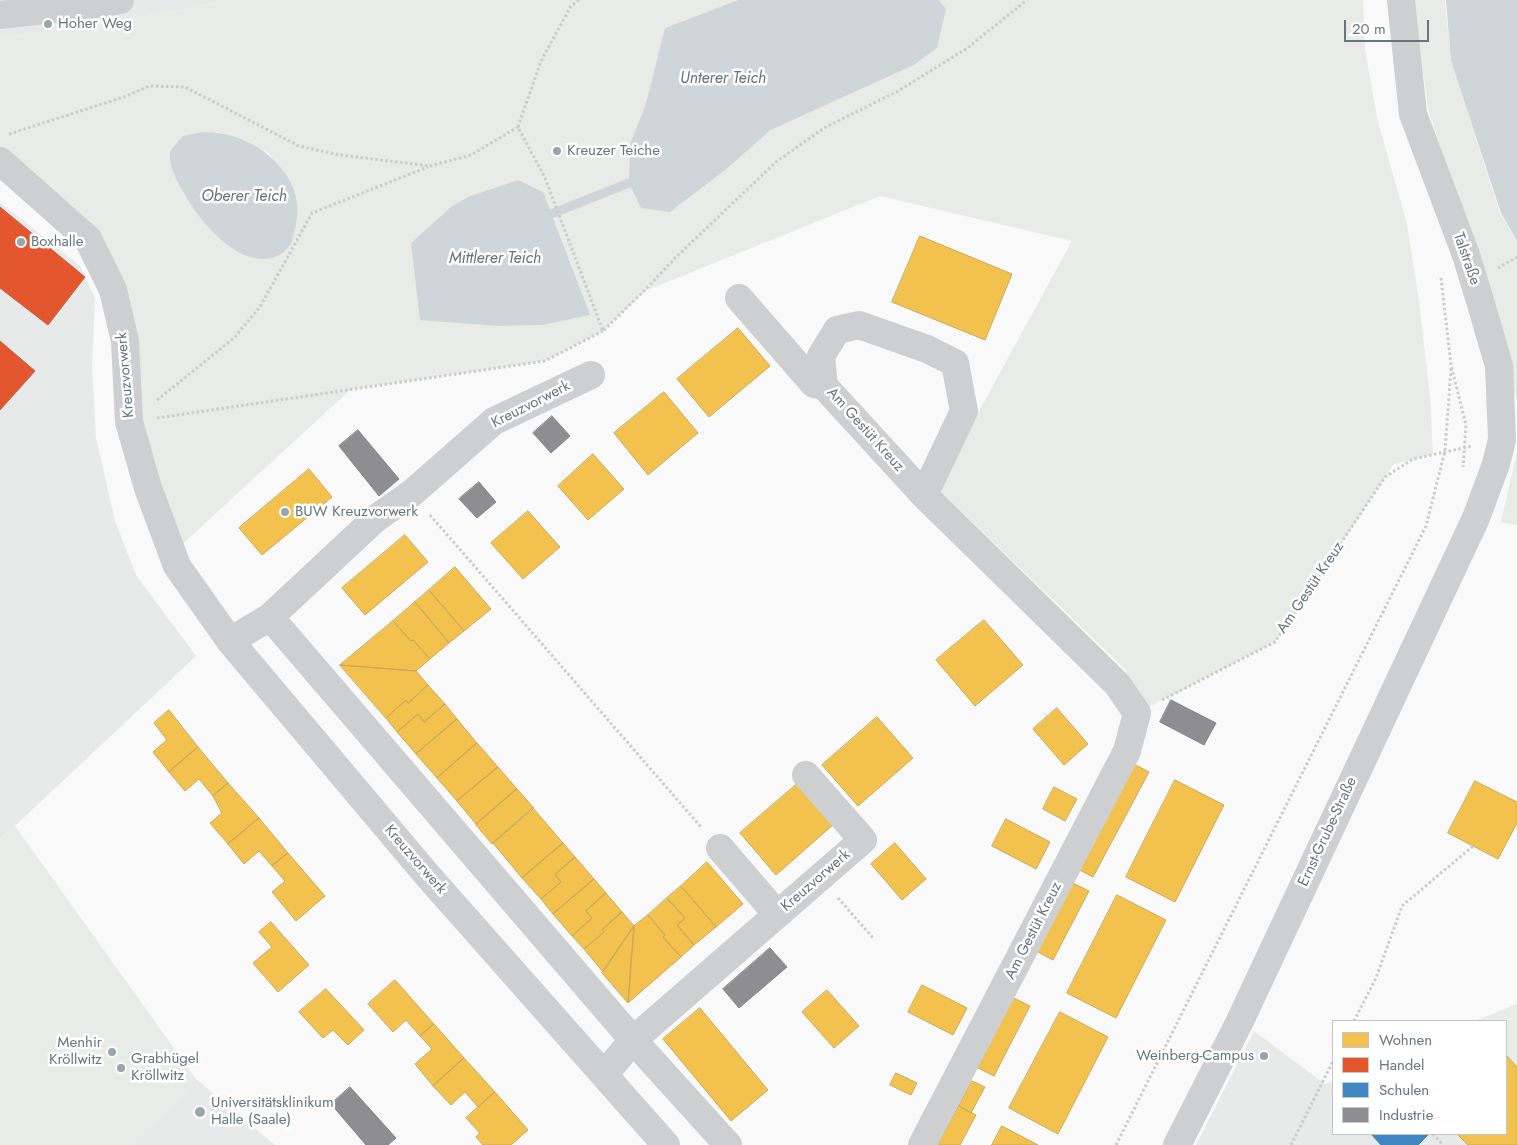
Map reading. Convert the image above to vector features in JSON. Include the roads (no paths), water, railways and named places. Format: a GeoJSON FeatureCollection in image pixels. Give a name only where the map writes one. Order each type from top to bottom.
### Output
{"type":"FeatureCollection","features":[{"type":"Feature","properties":{"kind":"street"},"geometry":{"type":"LineString","coordinates":[[0,14],[106,4],[120,0]]}},
{"type":"Feature","properties":{"kind":"street","name":"Talstraße"},"geometry":{"type":"LineString","coordinates":[[1401,0],[1413,114],[1466,255],[1498,366],[1502,440],[1496,464],[1476,518]]}},
{"type":"Feature","properties":{"kind":"street","name":"Kreuzvorwerk"},"geometry":{"type":"LineString","coordinates":[[0,161],[88,239],[113,290],[125,341],[128,410],[148,488],[177,566],[230,641],[422,868],[666,1145]]}},
{"type":"Feature","properties":{"kind":"street"},"geometry":{"type":"LineString","coordinates":[[739,298],[814,384],[824,386]]}},
{"type":"Feature","properties":{"kind":"street","name":"Am Gestüt Kreuz"},"geometry":{"type":"LineString","coordinates":[[922,1145],[1127,750],[1138,713],[1117,684],[924,495],[824,386],[821,356],[837,330],[859,325],[927,349],[955,363],[964,411],[924,495]]}},
{"type":"Feature","properties":{"kind":"street","name":"Kreuzvorwerk"},"geometry":{"type":"LineString","coordinates":[[230,641],[270,617],[375,519],[412,494],[494,421],[591,375]]}},
{"type":"Feature","properties":{"kind":"street","name":"Ernst-Grube-Straße"},"geometry":{"type":"LineString","coordinates":[[1177,1145],[1239,1022],[1476,518]]}},
{"type":"Feature","properties":{"kind":"street"},"geometry":{"type":"LineString","coordinates":[[270,617],[633,1040],[728,1145]]}},
{"type":"Feature","properties":{"kind":"street","name":"Kreuzvorwerk"},"geometry":{"type":"LineString","coordinates":[[604,1075],[633,1040],[863,840],[806,775]]}},
{"type":"Feature","properties":{"kind":"street"},"geometry":{"type":"LineString","coordinates":[[720,848],[777,914]]}},
{"type":"Feature","properties":{"kind":"water","name":"Unterer Teich"},"geometry":{"type":"Polygon","coordinates":[[[738,0],[939,0],[946,9],[937,48],[914,65],[771,130],[724,171],[670,212],[641,208],[629,183],[630,144],[646,103],[665,28],[738,0]]]}},
{"type":"Feature","properties":{"kind":"water"},"geometry":{"type":"Polygon","coordinates":[[[1446,0],[1517,0],[1517,241],[1501,213],[1451,61],[1446,0]]]}},
{"type":"Feature","properties":{"kind":"water","name":"Oberer Teich"},"geometry":{"type":"Polygon","coordinates":[[[202,132],[225,134],[256,146],[274,160],[287,176],[296,198],[297,221],[292,242],[281,254],[263,259],[248,256],[234,250],[221,240],[189,202],[173,172],[170,154],[173,147],[183,136],[202,132]]]}},
{"type":"Feature","properties":{"kind":"water","name":"Mittlerer Teich"},"geometry":{"type":"Polygon","coordinates":[[[518,180],[543,192],[590,315],[543,325],[498,326],[420,320],[411,243],[452,206],[468,197],[518,180]]]}},
{"type":"Feature","properties":{"kind":"waterway"},"geometry":{"type":"LineString","coordinates":[[551,214],[629,183]]}},
{"type":"Feature","properties":{"kind":"place","name":"Hoher Weg"},"geometry":{"type":"Point","coordinates":[48,24]}},
{"type":"Feature","properties":{"kind":"place","name":"Kreuzer Teiche"},"geometry":{"type":"Point","coordinates":[557,151]}},
{"type":"Feature","properties":{"kind":"place","name":"Boxhalle"},"geometry":{"type":"Point","coordinates":[21,242]}},
{"type":"Feature","properties":{"kind":"place","name":"BUW Kreuzvorwerk"},"geometry":{"type":"Point","coordinates":[285,512]}},
{"type":"Feature","properties":{"kind":"place","name":"Menhir Kröllwitz"},"geometry":{"type":"Point","coordinates":[112,1052]}},
{"type":"Feature","properties":{"kind":"place","name":"Weinberg-Campus"},"geometry":{"type":"Point","coordinates":[1264,1056]}},
{"type":"Feature","properties":{"kind":"place","name":"Grabhügel Kröllwitz"},"geometry":{"type":"Point","coordinates":[121,1068]}},
{"type":"Feature","properties":{"kind":"place","name":"Universitätsklinikum Halle (Saale)"},"geometry":{"type":"Point","coordinates":[200,1112]}}]}
